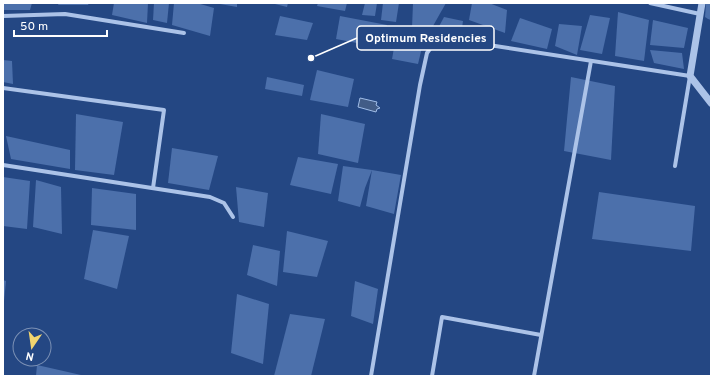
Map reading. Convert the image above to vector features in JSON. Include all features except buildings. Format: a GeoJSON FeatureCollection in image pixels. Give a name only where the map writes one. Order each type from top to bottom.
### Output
{"type":"FeatureCollection","features":[{"type":"Feature","properties":{"kind":"street"},"geometry":{"type":"LineString","coordinates":[[650,3],[700,14]]}},
{"type":"Feature","properties":{"kind":"street"},"geometry":{"type":"LineString","coordinates":[[675,166],[702,3]]}},
{"type":"Feature","properties":{"kind":"street"},"geometry":{"type":"LineString","coordinates":[[3,16],[65,14],[184,34]]}},
{"type":"Feature","properties":{"kind":"street"},"geometry":{"type":"LineString","coordinates":[[372,376],[420,85],[427,53],[435,42],[450,39],[690,76],[711,103]]}},
{"type":"Feature","properties":{"kind":"street"},"geometry":{"type":"LineString","coordinates":[[534,376],[591,61]]}},
{"type":"Feature","properties":{"kind":"street"},"geometry":{"type":"LineString","coordinates":[[3,88],[164,110],[153,188]]}},
{"type":"Feature","properties":{"kind":"street"},"geometry":{"type":"LineString","coordinates":[[3,165],[210,197],[224,202],[233,217]]}},
{"type":"Feature","properties":{"kind":"street"},"geometry":{"type":"LineString","coordinates":[[432,376],[442,317],[541,335]]}},
{"type":"Feature","properties":{"kind":"water"},"geometry":{"type":"Polygon","coordinates":[[[360,98],[377,102],[376,105],[380,108],[377,109],[376,112],[358,107],[360,98]]]}},
{"type":"Feature","properties":{"kind":"place","name":"Optimum Residencies"},"geometry":{"type":"Point","coordinates":[311,58]}}]}
